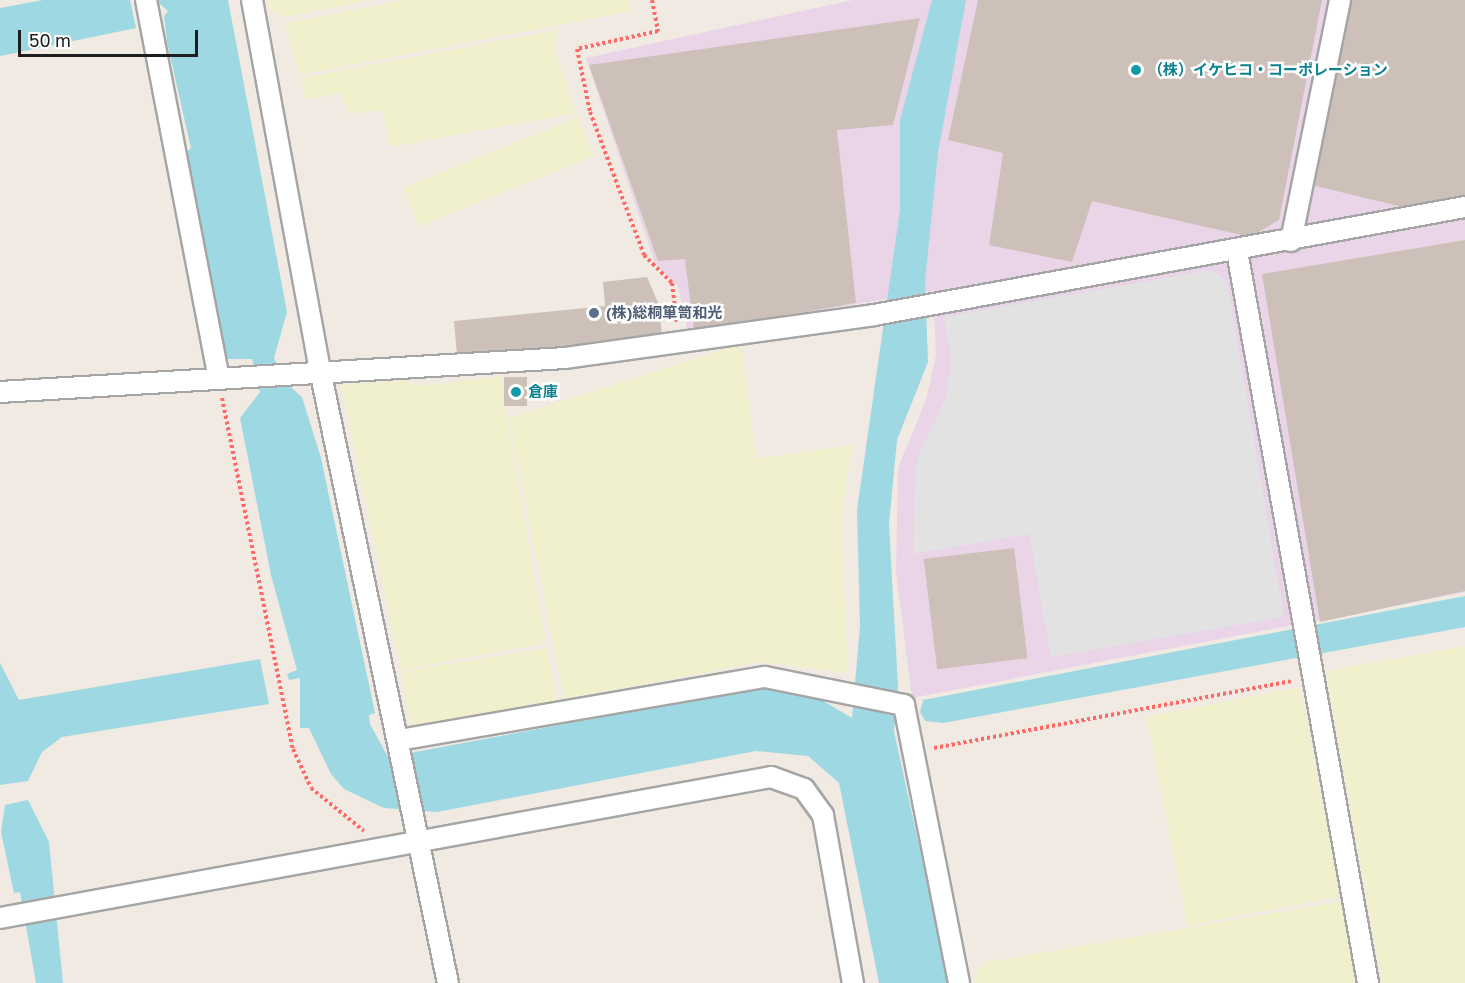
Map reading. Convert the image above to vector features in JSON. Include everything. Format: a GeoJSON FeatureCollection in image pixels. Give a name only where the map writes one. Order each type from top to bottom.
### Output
{"type":"FeatureCollection","features":[{"type":"Feature","properties":{"kind":"street"},"geometry":{"type":"LineString","coordinates":[[146,0],[219,380]]}},
{"type":"Feature","properties":{"kind":"street"},"geometry":{"type":"LineString","coordinates":[[252,0],[310,371],[399,741],[448,983]]}},
{"type":"Feature","properties":{"kind":"street"},"geometry":{"type":"LineString","coordinates":[[1291,241],[1340,0]]}},
{"type":"Feature","properties":{"kind":"street"},"geometry":{"type":"LineString","coordinates":[[0,392],[219,380],[310,371],[565,358],[680,340],[874,315],[1237,251],[1465,207]]}},
{"type":"Feature","properties":{"kind":"street"},"geometry":{"type":"LineString","coordinates":[[1237,251],[1310,674],[1368,983]]}},
{"type":"Feature","properties":{"kind":"street"},"geometry":{"type":"LineString","coordinates":[[399,741],[765,677],[903,705],[959,983]]}},
{"type":"Feature","properties":{"kind":"street"},"geometry":{"type":"LineString","coordinates":[[0,918],[419,836],[771,777],[804,789],[824,814],[854,983]]}},
{"type":"Feature","properties":{"kind":"path"},"geometry":{"type":"LineString","coordinates":[[652,0],[658,31],[577,49],[590,112],[644,255],[672,283],[680,340]]}},
{"type":"Feature","properties":{"kind":"path"},"geometry":{"type":"LineString","coordinates":[[219,380],[292,749],[311,788],[383,844]]}},
{"type":"Feature","properties":{"kind":"path"},"geometry":{"type":"LineString","coordinates":[[913,752],[1310,674]]}},
{"type":"Feature","properties":{"kind":"shaded area"},"geometry":{"type":"Polygon","coordinates":[[[853,0],[1465,0],[1465,592],[912,698],[896,571],[898,468],[926,400],[936,355],[933,291],[688,333],[678,286],[655,263],[586,58],[853,0]]]}},
{"type":"Feature","properties":{"kind":"shaded area"},"geometry":{"type":"Polygon","coordinates":[[[1211,270],[1227,281],[1284,617],[1051,657],[1029,534],[913,554],[916,462],[946,397],[951,359],[944,317],[1211,270]]]}},
{"type":"Feature","properties":{"kind":"green space"},"geometry":{"type":"Polygon","coordinates":[[[267,0],[373,0],[286,17],[269,10],[267,0]]]}},
{"type":"Feature","properties":{"kind":"green space"},"geometry":{"type":"Polygon","coordinates":[[[404,0],[629,0],[631,11],[299,75],[285,23],[404,0]]]}},
{"type":"Feature","properties":{"kind":"green space"},"geometry":{"type":"Polygon","coordinates":[[[557,30],[555,50],[576,113],[390,147],[382,110],[349,114],[340,93],[306,100],[301,78],[557,30]]]}},
{"type":"Feature","properties":{"kind":"green space"},"geometry":{"type":"Polygon","coordinates":[[[578,117],[594,156],[418,227],[403,188],[578,117]]]}},
{"type":"Feature","properties":{"kind":"green space"},"geometry":{"type":"Polygon","coordinates":[[[741,344],[756,459],[852,445],[841,520],[848,673],[761,662],[564,699],[509,418],[741,344]]]}},
{"type":"Feature","properties":{"kind":"green space"},"geometry":{"type":"Polygon","coordinates":[[[500,376],[546,643],[401,670],[341,385],[403,380],[425,386],[500,376]]]}},
{"type":"Feature","properties":{"kind":"green space"},"geometry":{"type":"Polygon","coordinates":[[[1465,646],[1465,983],[1382,983],[1326,671],[1465,646]]]}},
{"type":"Feature","properties":{"kind":"green space"},"geometry":{"type":"Polygon","coordinates":[[[548,648],[557,702],[410,725],[402,671],[548,648]]]}},
{"type":"Feature","properties":{"kind":"green space"},"geometry":{"type":"Polygon","coordinates":[[[1300,687],[1341,896],[1188,926],[1147,717],[1300,687]]]}},
{"type":"Feature","properties":{"kind":"green space"},"geometry":{"type":"Polygon","coordinates":[[[1342,901],[1357,983],[973,983],[982,963],[1342,901]]]}},
{"type":"Feature","properties":{"kind":"water"},"geometry":{"type":"Polygon","coordinates":[[[43,0],[130,0],[136,28],[0,56],[0,8],[43,0]]]}},
{"type":"Feature","properties":{"kind":"water"},"geometry":{"type":"Polygon","coordinates":[[[155,0],[228,0],[287,312],[274,358],[285,382],[302,397],[321,458],[375,713],[369,715],[370,724],[388,757],[767,686],[813,695],[852,718],[860,626],[857,510],[900,210],[900,120],[932,0],[966,0],[938,153],[925,281],[928,362],[897,440],[889,524],[898,686],[894,731],[949,983],[879,983],[839,783],[808,756],[756,751],[437,812],[384,808],[344,789],[331,774],[309,728],[300,728],[300,678],[289,680],[287,674],[297,670],[271,575],[240,418],[260,392],[252,359],[225,359],[186,152],[191,148],[167,42],[164,16],[168,11],[155,0]]]}},
{"type":"Feature","properties":{"kind":"water"},"geometry":{"type":"Polygon","coordinates":[[[1465,596],[1465,627],[943,723],[925,721],[920,712],[923,700],[1465,596]]]}},
{"type":"Feature","properties":{"kind":"water"},"geometry":{"type":"Polygon","coordinates":[[[260,659],[269,704],[62,737],[42,752],[28,781],[0,785],[0,663],[19,700],[260,659]]]}},
{"type":"Feature","properties":{"kind":"water"},"geometry":{"type":"Polygon","coordinates":[[[28,800],[49,842],[63,983],[36,983],[20,892],[14,893],[1,832],[5,805],[28,800]]]}},
{"type":"Feature","properties":{"kind":"building","name":"（株）イケヒコ・コーポレーション"},"geometry":{"type":"Polygon","coordinates":[[[978,0],[1322,0],[1279,220],[1250,237],[1092,201],[1072,262],[989,245],[1003,153],[948,140],[978,0]]]}},
{"type":"Feature","properties":{"kind":"building","name":"（株）イケヒコ・コーポレーション"},"geometry":{"type":"Polygon","coordinates":[[[1347,0],[1465,0],[1465,199],[1411,209],[1312,185],[1347,0]]]}},
{"type":"Feature","properties":{"kind":"building"},"geometry":{"type":"Polygon","coordinates":[[[920,18],[893,125],[837,130],[856,303],[694,331],[685,259],[658,261],[589,65],[920,18]]]}},
{"type":"Feature","properties":{"kind":"building"},"geometry":{"type":"Polygon","coordinates":[[[1465,240],[1465,591],[1320,622],[1262,274],[1465,240]]]}},
{"type":"Feature","properties":{"kind":"building","name":"(株)総桐箪笥和光"},"geometry":{"type":"Polygon","coordinates":[[[647,277],[659,305],[662,337],[457,356],[454,321],[605,306],[603,282],[647,277]]]}},
{"type":"Feature","properties":{"kind":"building","name":"倉庫"},"geometry":{"type":"Polygon","coordinates":[[[504,377],[527,377],[527,406],[504,406],[504,377]]]}},
{"type":"Feature","properties":{"kind":"building"},"geometry":{"type":"Polygon","coordinates":[[[1014,548],[1028,658],[937,669],[924,559],[1014,548]]]}},
{"type":"Feature","properties":{"kind":"place","name":"（株）イケヒコ・コーポレーション"},"geometry":{"type":"Point","coordinates":[1136,70]}},
{"type":"Feature","properties":{"kind":"place","name":"(株)総桐箪笥和光"},"geometry":{"type":"Point","coordinates":[594,313]}},
{"type":"Feature","properties":{"kind":"place","name":"倉庫"},"geometry":{"type":"Point","coordinates":[516,392]}}]}
